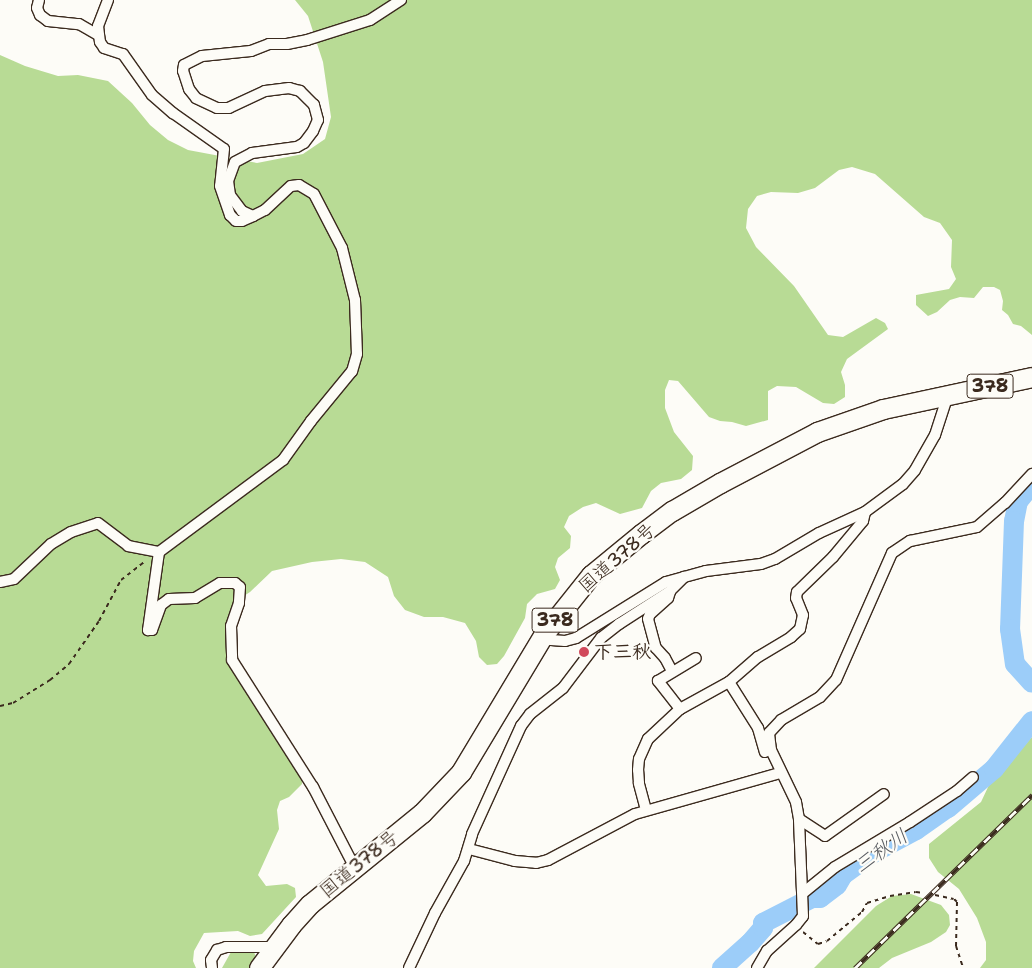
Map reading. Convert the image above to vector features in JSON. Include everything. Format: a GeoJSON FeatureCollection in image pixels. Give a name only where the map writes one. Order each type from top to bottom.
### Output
{"type":"FeatureCollection","features":[{"type":"Feature","properties":{"kind":"highway","name":"国道378号"},"geometry":{"type":"LineString","coordinates":[[259,968],[310,904],[354,866],[422,813],[461,772],[544,634],[591,576],[641,534],[680,507],[816,432],[875,411],[1032,377]]}},
{"type":"Feature","properties":{"kind":"street"},"geometry":{"type":"LineString","coordinates":[[39,0],[37,8],[40,15],[48,21],[80,24],[98,35]]}},
{"type":"Feature","properties":{"kind":"street"},"geometry":{"type":"LineString","coordinates":[[108,0],[98,26],[98,35],[104,48],[123,54],[152,95],[191,127],[224,148],[225,154],[220,175],[220,186],[230,215],[236,221],[242,221],[265,210],[291,186],[300,185],[314,194],[342,248],[355,300],[356,363],[283,460],[159,552],[148,630],[152,630],[161,606],[169,599],[195,598],[220,582],[235,583],[240,587],[239,603],[231,626],[232,660],[313,787],[354,866]]}},
{"type":"Feature","properties":{"kind":"street"},"geometry":{"type":"LineString","coordinates":[[253,216],[242,211],[230,195],[228,181],[235,162],[252,153],[297,146],[313,131],[318,120],[318,112],[308,96],[300,90],[289,88],[265,91],[230,108],[206,104],[189,89],[183,71],[184,65],[202,56],[239,53],[269,44],[287,44],[308,40],[370,20],[401,0]]}},
{"type":"Feature","properties":{"kind":"street"},"geometry":{"type":"LineString","coordinates":[[544,634],[551,640],[565,641],[576,638],[654,588],[685,576],[728,567],[761,564],[775,559],[818,533],[865,512],[903,484],[915,470],[935,435],[948,395]]}},
{"type":"Feature","properties":{"kind":"street"},"geometry":{"type":"LineString","coordinates":[[757,968],[767,951],[799,920],[803,896],[800,819],[796,802],[773,756],[768,741],[769,733],[781,720],[820,696],[836,680],[892,554],[910,541],[977,526],[1005,503],[1032,474]]}},
{"type":"Feature","properties":{"kind":"street"},"geometry":{"type":"LineString","coordinates":[[646,810],[639,783],[639,759],[648,740],[680,709],[729,682],[758,657],[800,629],[803,615],[796,598],[797,592],[833,557],[863,521],[865,512]]}},
{"type":"Feature","properties":{"kind":"street"},"geometry":{"type":"LineString","coordinates":[[0,582],[14,578],[51,544],[71,532],[98,523],[128,546],[159,552]]}},
{"type":"Feature","properties":{"kind":"street"},"geometry":{"type":"LineString","coordinates":[[409,968],[469,849],[472,834],[521,726],[530,714],[564,688],[601,638],[670,591],[685,576]]}},
{"type":"Feature","properties":{"kind":"street"},"geometry":{"type":"LineString","coordinates":[[670,591],[668,598],[650,614],[648,619],[656,648],[666,658],[672,671]]}},
{"type":"Feature","properties":{"kind":"street"},"geometry":{"type":"LineString","coordinates":[[680,709],[658,681],[696,658]]}},
{"type":"Feature","properties":{"kind":"street"},"geometry":{"type":"LineString","coordinates":[[729,682],[758,728],[765,752],[773,756]]}},
{"type":"Feature","properties":{"kind":"street"},"geometry":{"type":"LineString","coordinates":[[469,849],[514,861],[536,863],[548,860],[615,823],[646,810],[780,772]]}},
{"type":"Feature","properties":{"kind":"street"},"geometry":{"type":"LineString","coordinates":[[803,896],[835,867],[910,822],[957,791],[973,777]]}},
{"type":"Feature","properties":{"kind":"street"},"geometry":{"type":"LineString","coordinates":[[800,819],[825,836],[884,794]]}},
{"type":"Feature","properties":{"kind":"street"},"geometry":{"type":"LineString","coordinates":[[212,968],[212,960],[217,950],[226,947],[274,947]]}},
{"type":"Feature","properties":{"kind":"path"},"geometry":{"type":"LineString","coordinates":[[0,706],[13,703],[50,680],[69,664],[99,621],[121,580],[159,552]]}},
{"type":"Feature","properties":{"kind":"path"},"geometry":{"type":"LineString","coordinates":[[799,920],[809,939],[818,944],[827,941],[862,912],[867,903],[890,896],[916,892],[924,893]]}},
{"type":"Feature","properties":{"kind":"path"},"geometry":{"type":"LineString","coordinates":[[935,895],[954,899],[957,902],[956,946],[963,968]]}},
{"type":"Feature","properties":{"kind":"green space"},"geometry":{"type":"Polygon","coordinates":[[[295,0],[1032,0],[1032,335],[1021,326],[1013,324],[1008,315],[1002,310],[1003,301],[1000,290],[994,287],[983,287],[974,298],[960,297],[950,300],[937,312],[928,316],[916,305],[916,295],[949,289],[956,279],[951,267],[952,240],[940,223],[924,217],[875,174],[852,167],[839,170],[815,188],[798,193],[771,192],[757,196],[748,209],[746,228],[756,247],[794,286],[828,335],[843,337],[876,318],[885,323],[888,329],[847,359],[841,372],[845,385],[845,397],[834,404],[823,403],[796,387],[777,386],[768,391],[768,420],[746,426],[709,417],[678,381],[669,380],[665,390],[665,408],[674,432],[693,456],[692,470],[681,479],[661,483],[651,491],[642,508],[620,514],[596,503],[583,507],[569,516],[564,527],[571,536],[570,548],[558,558],[555,567],[560,580],[555,589],[537,594],[527,604],[525,618],[504,656],[497,664],[487,665],[479,657],[476,641],[465,623],[443,617],[424,617],[405,610],[394,596],[388,577],[365,562],[341,559],[312,562],[272,571],[250,592],[233,603],[228,616],[226,642],[230,661],[303,770],[302,784],[289,797],[280,801],[277,810],[279,829],[258,875],[266,886],[287,884],[295,888],[296,897],[262,934],[250,936],[238,931],[204,933],[194,951],[193,961],[196,968],[0,968],[0,55],[25,66],[58,76],[78,75],[108,81],[132,103],[150,125],[168,140],[188,150],[257,163],[303,154],[325,139],[331,117],[323,62],[308,16],[295,0]]]}},
{"type":"Feature","properties":{"kind":"green space"},"geometry":{"type":"Polygon","coordinates":[[[1032,737],[1032,968],[980,968],[986,960],[986,942],[977,918],[959,889],[938,872],[929,858],[929,844],[981,802],[989,785],[1032,737]]]}},
{"type":"Feature","properties":{"kind":"green space"},"geometry":{"type":"Polygon","coordinates":[[[911,894],[941,905],[949,915],[950,925],[946,932],[931,942],[892,958],[879,968],[814,968],[876,906],[892,896],[911,894]]]}},
{"type":"Feature","properties":{"kind":"green space"},"geometry":{"type":"Polygon","coordinates":[[[231,952],[254,952],[256,957],[250,968],[222,968],[231,952]]]}},
{"type":"Feature","properties":{"kind":"waterway","name":"三秋川"},"geometry":{"type":"LineString","coordinates":[[1032,484],[1018,501],[1014,521],[1010,629],[1015,664],[1032,683]]}},
{"type":"Feature","properties":{"kind":"waterway","name":"三秋川"},"geometry":{"type":"LineString","coordinates":[[722,968],[750,943],[763,928],[763,923],[812,898],[820,898],[837,885],[843,875],[873,853],[916,830],[948,808],[994,769],[1032,721]]}},
{"type":"Feature","properties":{"kind":"railway"},"geometry":{"type":"LineString","coordinates":[[855,968],[1032,795]]}},
{"type":"Feature","properties":{"kind":"place","name":"下三秋"},"geometry":{"type":"Point","coordinates":[584,652]}}]}
